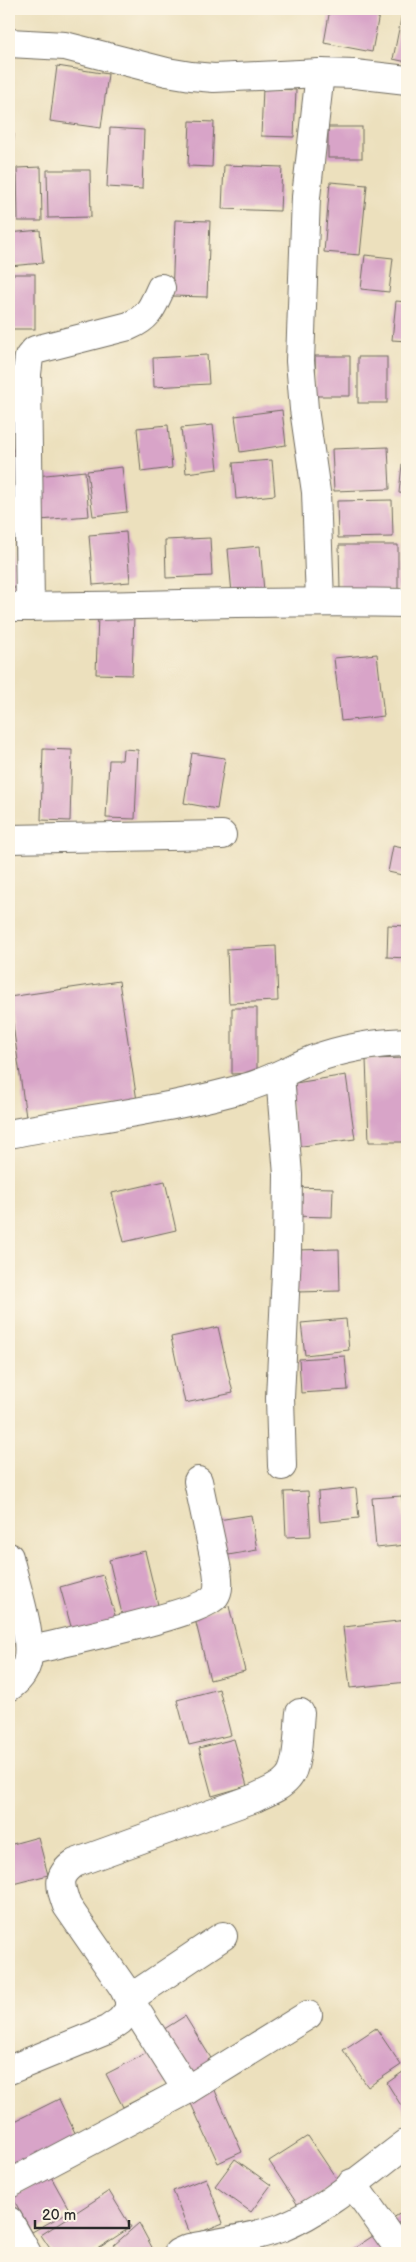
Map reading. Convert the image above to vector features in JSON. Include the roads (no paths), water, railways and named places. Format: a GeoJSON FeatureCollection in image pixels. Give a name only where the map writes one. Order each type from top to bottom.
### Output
{"type":"FeatureCollection","features":[{"type":"Feature","properties":{"kind":"street"},"geometry":{"type":"LineString","coordinates":[[9,43],[65,46],[167,72],[191,76],[214,78],[320,73],[355,74],[407,80]]}},
{"type":"Feature","properties":{"kind":"street"},"geometry":{"type":"LineString","coordinates":[[320,73],[306,197],[300,361],[304,409],[316,492],[320,601]]}},
{"type":"Feature","properties":{"kind":"street"},"geometry":{"type":"LineString","coordinates":[[161,288],[148,315],[142,321],[35,350],[29,357],[19,607],[166,606],[320,601],[407,603]]}},
{"type":"Feature","properties":{"kind":"street"},"geometry":{"type":"LineString","coordinates":[[9,839],[222,835]]}},
{"type":"Feature","properties":{"kind":"street"},"geometry":{"type":"LineString","coordinates":[[9,1134],[154,1110],[248,1087],[344,1050],[384,1043],[407,1042]]}},
{"type":"Feature","properties":{"kind":"street"},"geometry":{"type":"LineString","coordinates":[[280,1075],[288,1175],[280,1398],[282,1466]]}},
{"type":"Feature","properties":{"kind":"street"},"geometry":{"type":"LineString","coordinates":[[29,1651],[176,1614],[208,1603],[216,1595],[218,1583],[217,1570],[198,1481]]}},
{"type":"Feature","properties":{"kind":"street"},"geometry":{"type":"LineString","coordinates":[[9,1557],[28,1635],[29,1651],[27,1664],[19,1680],[9,1686]]}},
{"type":"Feature","properties":{"kind":"street"},"geometry":{"type":"LineString","coordinates":[[187,2090],[123,1987],[68,1906],[62,1891],[61,1880],[64,1870],[75,1863],[255,1798],[276,1788],[289,1777],[294,1767],[300,1713]]}},
{"type":"Feature","properties":{"kind":"street"},"geometry":{"type":"LineString","coordinates":[[129,1999],[223,1936]]}},
{"type":"Feature","properties":{"kind":"street"},"geometry":{"type":"LineString","coordinates":[[9,2070],[107,2030],[126,2016],[129,2010],[129,1999]]}},
{"type":"Feature","properties":{"kind":"street"},"geometry":{"type":"LineString","coordinates":[[9,2184],[187,2090],[308,2015]]}},
{"type":"Feature","properties":{"kind":"street"},"geometry":{"type":"LineString","coordinates":[[178,2253],[189,2248],[258,2235],[284,2226],[316,2210],[407,2143]]}},
{"type":"Feature","properties":{"kind":"street"},"geometry":{"type":"LineString","coordinates":[[352,2183],[402,2253]]}},
{"type":"Feature","properties":{"kind":"street"},"geometry":{"type":"LineString","coordinates":[[9,2221],[27,2253]]}}]}
